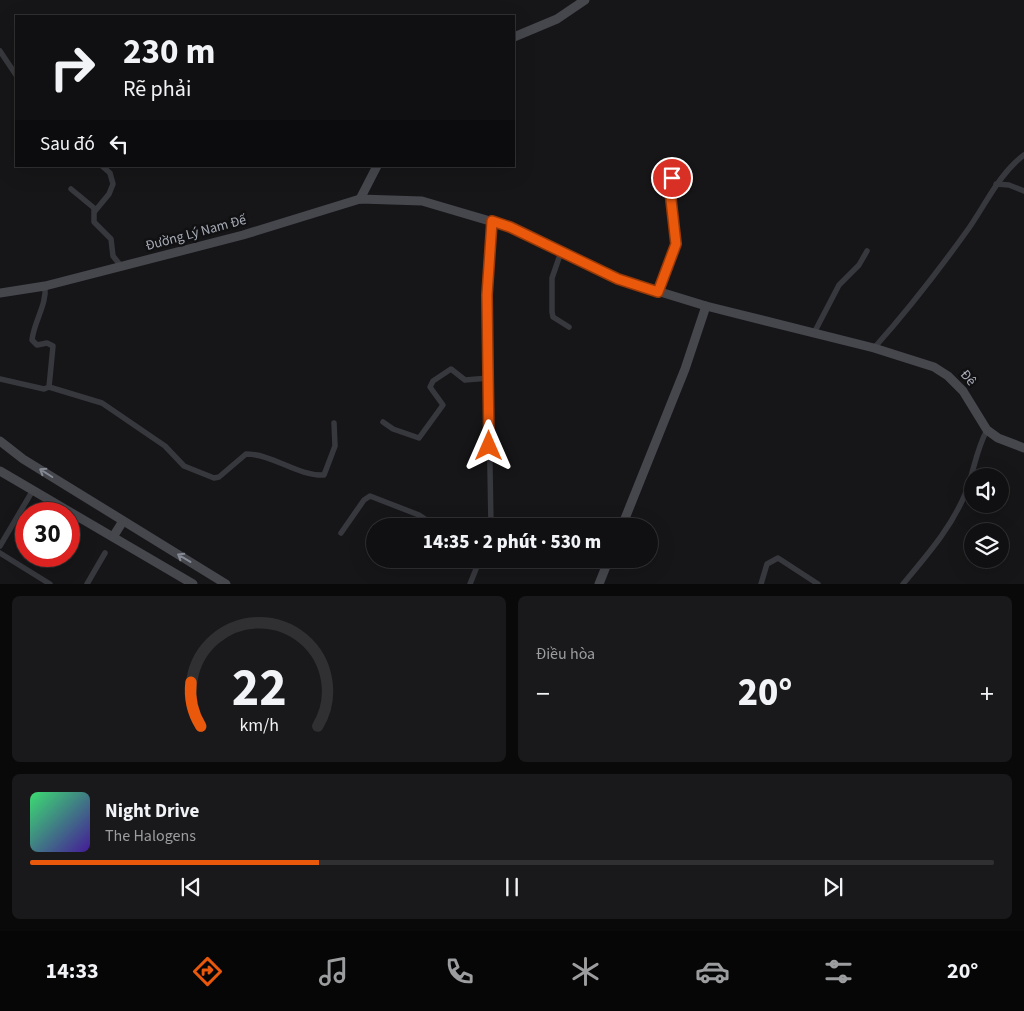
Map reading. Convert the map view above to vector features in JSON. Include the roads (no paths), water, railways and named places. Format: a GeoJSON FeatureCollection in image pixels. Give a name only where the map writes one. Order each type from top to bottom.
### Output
{"type":"FeatureCollection","features":[{"type":"Feature","properties":{"kind":"street"},"geometry":{"type":"LineString","coordinates":[[515,37],[557,19],[585,0]]}},
{"type":"Feature","properties":{"kind":"street"},"geometry":{"type":"LineString","coordinates":[[0,51],[15,74]]}},
{"type":"Feature","properties":{"kind":"street"},"geometry":{"type":"LineString","coordinates":[[874,348],[922,294],[970,226],[1006,170],[1024,155]]}},
{"type":"Feature","properties":{"kind":"street"},"geometry":{"type":"LineString","coordinates":[[95,211],[109,194],[113,184],[110,173],[103,167]]}},
{"type":"Feature","properties":{"kind":"street"},"geometry":{"type":"LineString","coordinates":[[360,199],[376,167]]}},
{"type":"Feature","properties":{"kind":"street"},"geometry":{"type":"LineString","coordinates":[[658,292],[676,244],[670,191],[672,178]]}},
{"type":"Feature","properties":{"kind":"street"},"geometry":{"type":"LineString","coordinates":[[996,184],[1009,185],[1024,191]]}},
{"type":"Feature","properties":{"kind":"street"},"geometry":{"type":"LineString","coordinates":[[71,189],[92,205],[95,211],[94,222],[109,235],[113,242],[113,256],[121,266]]}},
{"type":"Feature","properties":{"kind":"street","name":"Đường Lý Nam Đế"},"geometry":{"type":"LineString","coordinates":[[0,293],[45,286],[289,222],[360,199],[422,201],[492,221],[618,279],[658,292]]}},
{"type":"Feature","properties":{"kind":"street"},"geometry":{"type":"LineString","coordinates":[[491,518],[487,295],[492,221]]}},
{"type":"Feature","properties":{"kind":"street"},"geometry":{"type":"LineString","coordinates":[[814,333],[840,285],[859,264],[867,251]]}},
{"type":"Feature","properties":{"kind":"street"},"geometry":{"type":"LineString","coordinates":[[561,252],[552,278],[552,312],[553,317],[569,327]]}},
{"type":"Feature","properties":{"kind":"street"},"geometry":{"type":"LineString","coordinates":[[45,286],[46,297],[33,331],[32,340],[37,345],[47,343],[53,346],[49,387]]}},
{"type":"Feature","properties":{"kind":"street","name":"Đê"},"geometry":{"type":"LineString","coordinates":[[658,292],[706,306],[874,348],[934,367],[948,376],[963,391],[987,430],[998,438],[1024,448]]}},
{"type":"Feature","properties":{"kind":"street"},"geometry":{"type":"LineString","coordinates":[[625,518],[685,369],[706,306]]}},
{"type":"Feature","properties":{"kind":"street"},"geometry":{"type":"LineString","coordinates":[[383,422],[393,429],[419,438],[443,405],[430,387],[433,381],[450,369],[465,380],[489,378]]}},
{"type":"Feature","properties":{"kind":"street"},"geometry":{"type":"LineString","coordinates":[[0,379],[44,389],[49,387],[102,403],[165,446],[184,466],[214,478],[219,477],[246,454],[275,459],[295,468],[324,475],[335,446],[334,423]]}},
{"type":"Feature","properties":{"kind":"street"},"geometry":{"type":"LineString","coordinates":[[903,584],[930,552],[954,516],[965,493],[979,444],[987,430]]}},
{"type":"Feature","properties":{"kind":"street"},"geometry":{"type":"LineString","coordinates":[[0,441],[23,459],[226,584]]}},
{"type":"Feature","properties":{"kind":"street"},"geometry":{"type":"LineString","coordinates":[[0,471],[193,584]]}},
{"type":"Feature","properties":{"kind":"street"},"geometry":{"type":"LineString","coordinates":[[0,546],[33,490]]}},
{"type":"Feature","properties":{"kind":"street"},"geometry":{"type":"LineString","coordinates":[[341,533],[364,500],[370,496],[423,518]]}},
{"type":"Feature","properties":{"kind":"street"},"geometry":{"type":"LineString","coordinates":[[113,537],[123,521]]}},
{"type":"Feature","properties":{"kind":"street"},"geometry":{"type":"LineString","coordinates":[[0,553],[50,584]]}},
{"type":"Feature","properties":{"kind":"street"},"geometry":{"type":"LineString","coordinates":[[87,584],[105,553]]}},
{"type":"Feature","properties":{"kind":"street"},"geometry":{"type":"LineString","coordinates":[[761,584],[767,564],[778,558],[818,584]]}},
{"type":"Feature","properties":{"kind":"street"},"geometry":{"type":"LineString","coordinates":[[470,584],[476,568]]}},
{"type":"Feature","properties":{"kind":"street"},"geometry":{"type":"LineString","coordinates":[[599,584],[605,568]]}}]}
